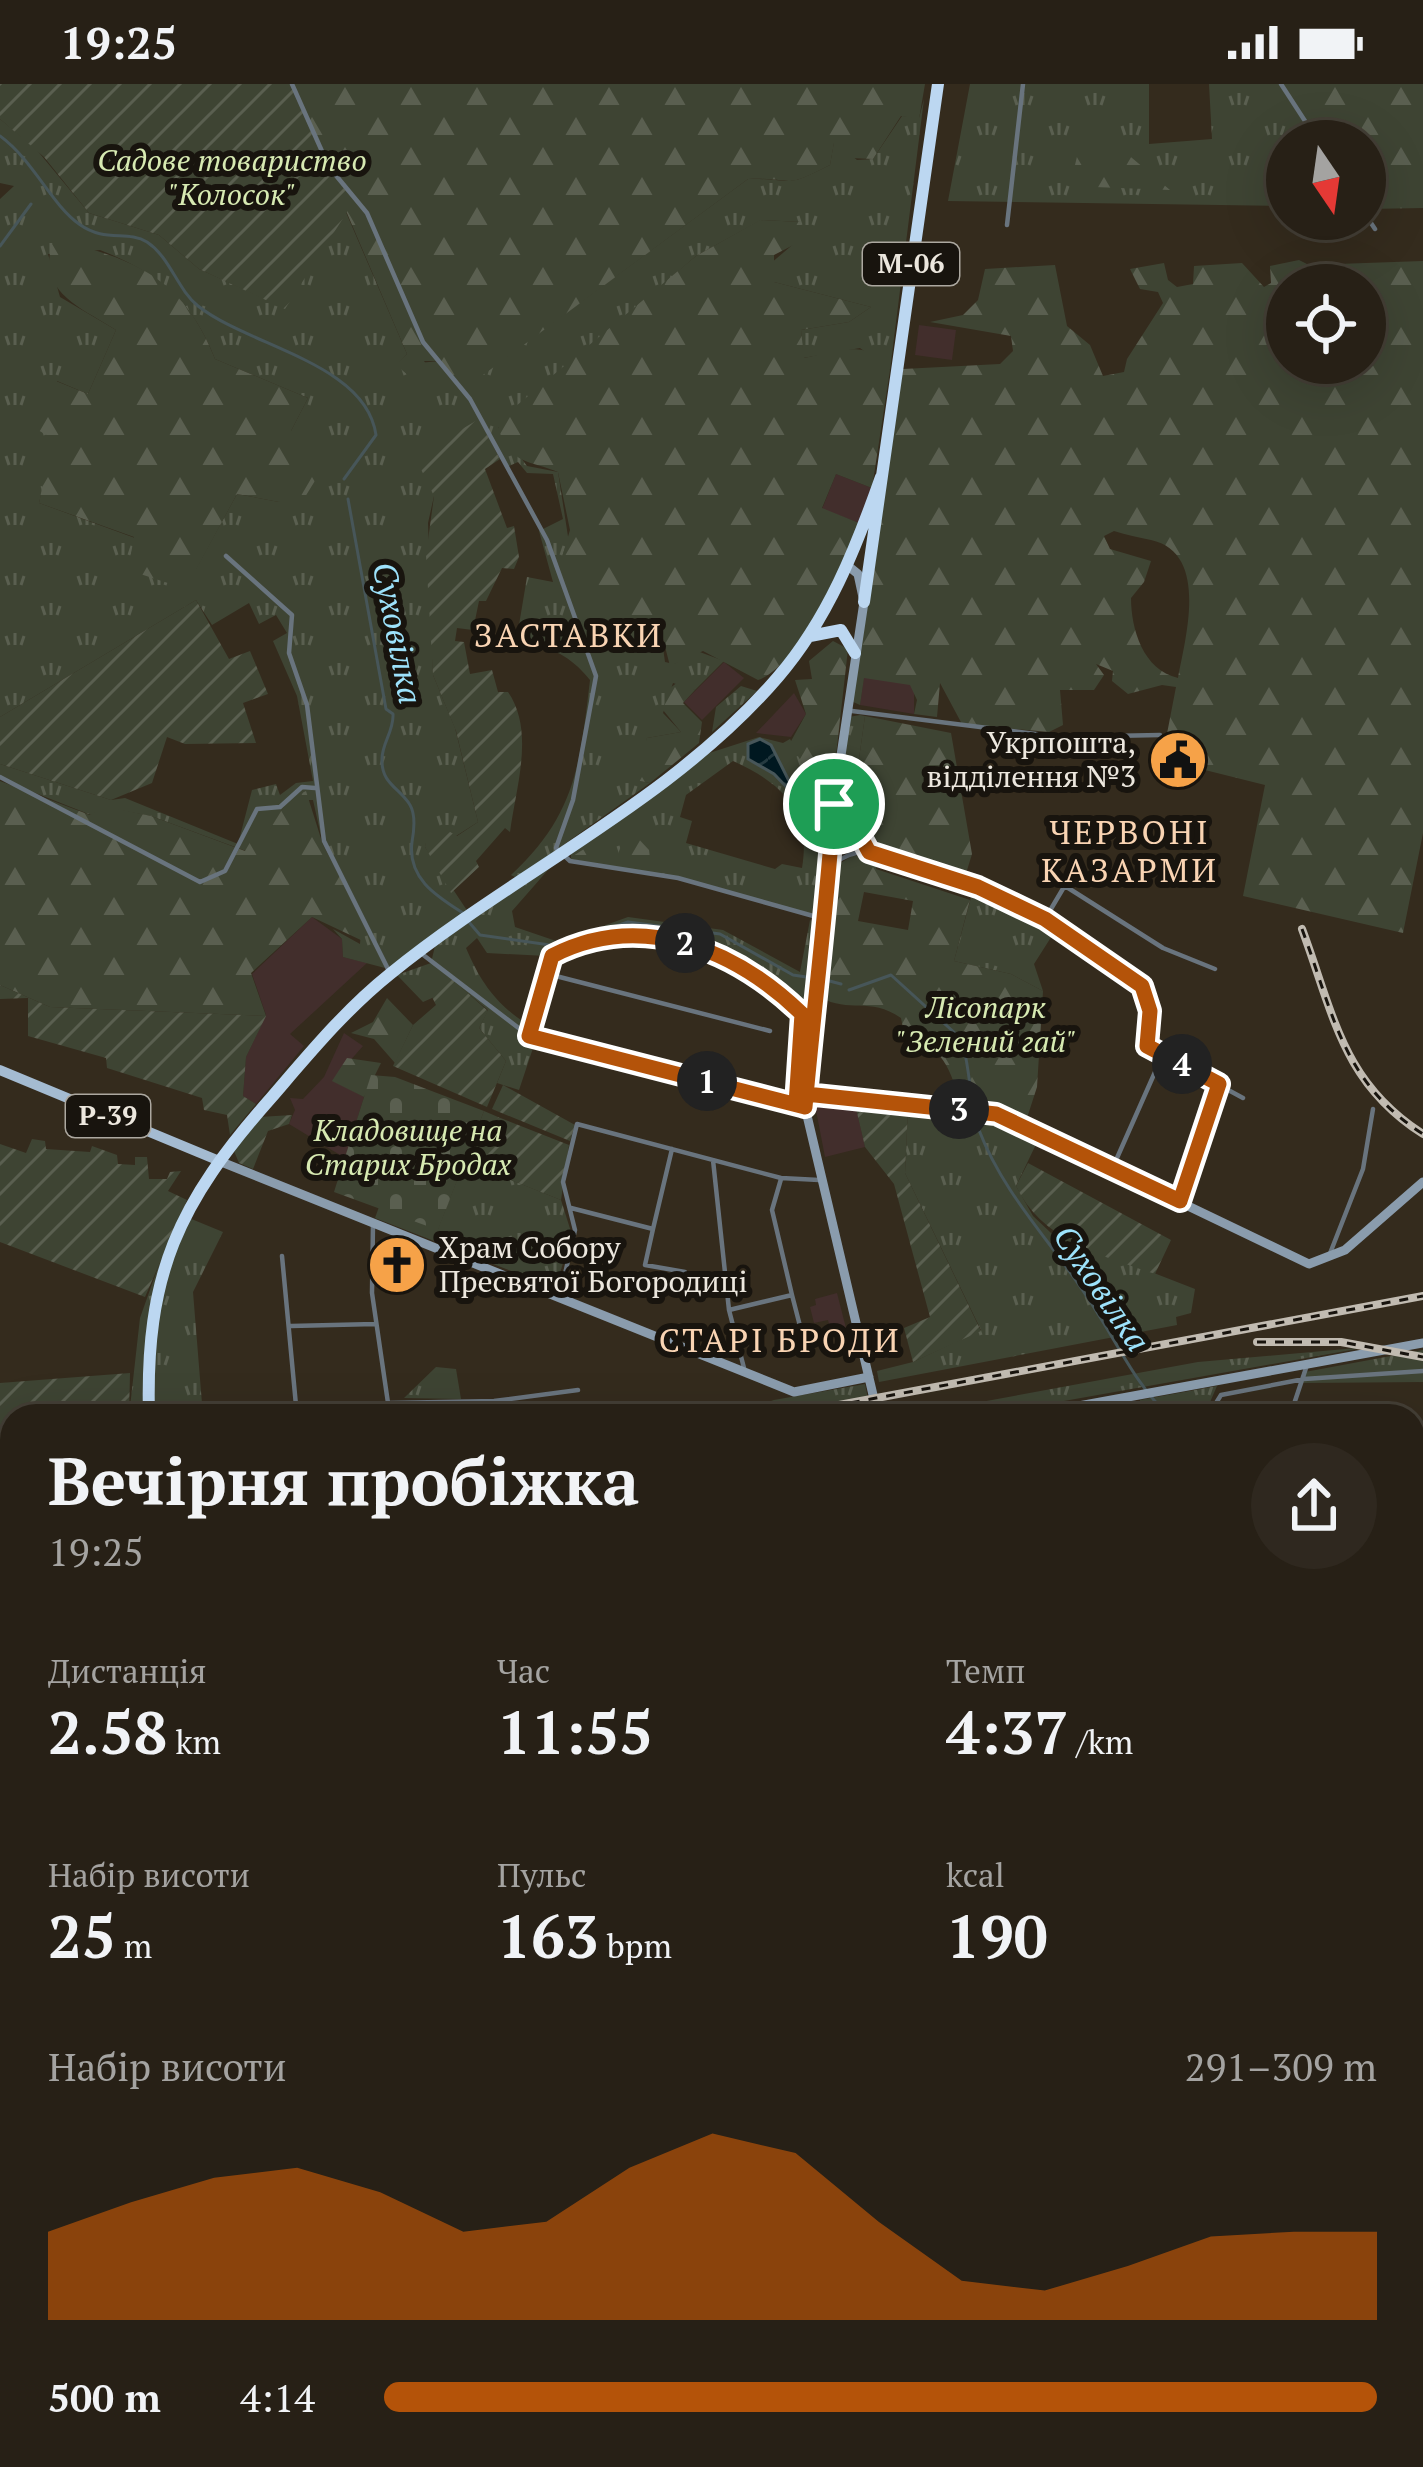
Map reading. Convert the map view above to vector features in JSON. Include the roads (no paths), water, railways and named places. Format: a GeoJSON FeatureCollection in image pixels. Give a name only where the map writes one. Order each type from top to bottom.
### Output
{"type":"FeatureCollection","features":[{"type":"Feature","properties":{"kind":"highway","name":"М-06"},"geometry":{"type":"LineString","coordinates":[[149,1404],[151,1319],[164,1261],[188,1204],[217,1160],[324,1036],[391,974],[720,736],[809,637],[847,565],[881,477],[936,84]]}},
{"type":"Feature","properties":{"kind":"highway"},"geometry":{"type":"LineString","coordinates":[[864,602],[881,477]]}},
{"type":"Feature","properties":{"kind":"highway"},"geometry":{"type":"LineString","coordinates":[[809,637],[841,630],[855,653]]}},
{"type":"Feature","properties":{"kind":"main road"},"geometry":{"type":"LineString","coordinates":[[847,565],[858,574],[864,602],[834,804],[806,1094],[800,1106],[875,1404]]}},
{"type":"Feature","properties":{"kind":"main road","name":"Р-39"},"geometry":{"type":"LineString","coordinates":[[0,1070],[217,1160]]}},
{"type":"Feature","properties":{"kind":"main road"},"geometry":{"type":"LineString","coordinates":[[806,1094],[975,1111],[1113,1167],[1300,1262],[1327,1261],[1345,1250],[1423,1182]]}},
{"type":"Feature","properties":{"kind":"main road"},"geometry":{"type":"LineString","coordinates":[[217,1160],[794,1392],[869,1377]]}},
{"type":"Feature","properties":{"kind":"main road"},"geometry":{"type":"LineString","coordinates":[[1089,1404],[1423,1342]]}},
{"type":"Feature","properties":{"kind":"street"},"geometry":{"type":"LineString","coordinates":[[292,84],[328,166],[367,214],[423,342],[474,408],[553,554],[596,676],[573,800],[556,839],[559,853],[570,861],[678,878],[824,920]]}},
{"type":"Feature","properties":{"kind":"street"},"geometry":{"type":"LineString","coordinates":[[1007,225],[1023,84]]}},
{"type":"Feature","properties":{"kind":"street"},"geometry":{"type":"LineString","coordinates":[[1281,84],[1304,120]]}},
{"type":"Feature","properties":{"kind":"street"},"geometry":{"type":"LineString","coordinates":[[226,556],[292,615],[290,653],[307,705],[324,841],[391,974]]}},
{"type":"Feature","properties":{"kind":"street"},"geometry":{"type":"LineString","coordinates":[[846,710],[1060,737],[1160,735]]}},
{"type":"Feature","properties":{"kind":"street"},"geometry":{"type":"LineString","coordinates":[[0,777],[200,882],[226,871],[257,809],[280,807],[302,787],[315,788]]}},
{"type":"Feature","properties":{"kind":"street"},"geometry":{"type":"LineString","coordinates":[[834,804],[850,817],[869,852]]}},
{"type":"Feature","properties":{"kind":"street"},"geometry":{"type":"LineString","coordinates":[[830,866],[852,854],[869,852],[978,887],[1045,919],[1142,986],[1150,1011],[1147,1046],[1244,1098]]}},
{"type":"Feature","properties":{"kind":"street"},"geometry":{"type":"LineString","coordinates":[[1045,919],[1080,860]]}},
{"type":"Feature","properties":{"kind":"street"},"geometry":{"type":"LineString","coordinates":[[1065,886],[1163,948],[1215,969]]}},
{"type":"Feature","properties":{"kind":"street"},"geometry":{"type":"LineString","coordinates":[[420,952],[529,1036],[800,1106],[802,1014],[718,953],[620,932],[552,956],[529,1036]]}},
{"type":"Feature","properties":{"kind":"street"},"geometry":{"type":"LineString","coordinates":[[548,974],[770,1031]]}},
{"type":"Feature","properties":{"kind":"street"},"geometry":{"type":"LineString","coordinates":[[1113,1167],[1163,1054]]}},
{"type":"Feature","properties":{"kind":"street"},"geometry":{"type":"LineString","coordinates":[[1180,1201],[1219,1084]]}},
{"type":"Feature","properties":{"kind":"street"},"geometry":{"type":"LineString","coordinates":[[1327,1261],[1364,1169],[1373,1109]]}},
{"type":"Feature","properties":{"kind":"street"},"geometry":{"type":"LineString","coordinates":[[574,1236],[563,1187],[577,1124],[781,1178],[819,1180]]}},
{"type":"Feature","properties":{"kind":"street"},"geometry":{"type":"LineString","coordinates":[[672,1149],[645,1265],[685,1272]]}},
{"type":"Feature","properties":{"kind":"street"},"geometry":{"type":"LineString","coordinates":[[713,1160],[729,1310],[745,1373]]}},
{"type":"Feature","properties":{"kind":"street"},"geometry":{"type":"LineString","coordinates":[[781,1178],[772,1210],[800,1326]]}},
{"type":"Feature","properties":{"kind":"street"},"geometry":{"type":"LineString","coordinates":[[569,1208],[653,1229]]}},
{"type":"Feature","properties":{"kind":"street"},"geometry":{"type":"LineString","coordinates":[[560,1299],[574,1236],[586,1212]]}},
{"type":"Feature","properties":{"kind":"street"},"geometry":{"type":"LineString","coordinates":[[374,1224],[375,1324],[388,1403],[494,1401],[578,1390]]}},
{"type":"Feature","properties":{"kind":"street"},"geometry":{"type":"LineString","coordinates":[[282,1256],[296,1404]]}},
{"type":"Feature","properties":{"kind":"street"},"geometry":{"type":"LineString","coordinates":[[729,1310],[792,1295]]}},
{"type":"Feature","properties":{"kind":"street"},"geometry":{"type":"LineString","coordinates":[[288,1326],[375,1324]]}},
{"type":"Feature","properties":{"kind":"street"},"geometry":{"type":"LineString","coordinates":[[1295,1404],[1307,1364]]}},
{"type":"Feature","properties":{"kind":"street"},"geometry":{"type":"LineString","coordinates":[[1215,1404],[1221,1395],[1304,1379],[1423,1371]]}},
{"type":"Feature","properties":{"kind":"water"},"geometry":{"type":"Polygon","coordinates":[[[760,739],[771,745],[798,799],[774,774],[748,759],[748,744],[760,739]]]}},
{"type":"Feature","properties":{"kind":"waterway","name":"Суховілка"},"geometry":{"type":"LineString","coordinates":[[0,136],[79,224],[98,233],[147,242],[198,306],[329,373],[351,390],[368,410],[376,435],[344,479]]}},
{"type":"Feature","properties":{"kind":"waterway"},"geometry":{"type":"LineString","coordinates":[[0,246],[31,204]]}},
{"type":"Feature","properties":{"kind":"waterway","name":"Суховілка"},"geometry":{"type":"LineString","coordinates":[[348,499],[386,709],[393,714],[383,767],[412,809],[412,855],[419,877],[463,913]]}},
{"type":"Feature","properties":{"kind":"waterway","name":"Суховілка"},"geometry":{"type":"LineString","coordinates":[[468,921],[480,935],[557,946],[628,922],[720,934],[793,975],[813,978]]}},
{"type":"Feature","properties":{"kind":"waterway","name":"Суховілка"},"geometry":{"type":"LineString","coordinates":[[849,990],[891,975],[957,1035]]}},
{"type":"Feature","properties":{"kind":"waterway","name":"Суховілка"},"geometry":{"type":"LineString","coordinates":[[822,979],[841,984]]}},
{"type":"Feature","properties":{"kind":"waterway","name":"Суховілка"},"geometry":{"type":"LineString","coordinates":[[964,1049],[976,1121],[990,1155],[1157,1404]]}},
{"type":"Feature","properties":{"kind":"railway"},"geometry":{"type":"LineString","coordinates":[[1302,929],[1333,1018],[1358,1069],[1374,1092],[1423,1134]]}},
{"type":"Feature","properties":{"kind":"railway"},"geometry":{"type":"LineString","coordinates":[[844,1404],[1423,1296]]}},
{"type":"Feature","properties":{"kind":"railway"},"geometry":{"type":"LineString","coordinates":[[1257,1342],[1341,1342],[1423,1357]]}},
{"type":"Feature","properties":{"kind":"place","name":"Укрпошта, відділення №3"},"geometry":{"type":"Point","coordinates":[1178,760]}},
{"type":"Feature","properties":{"kind":"place","name":"Храм Собору Пресвятої Богородиці"},"geometry":{"type":"Point","coordinates":[397,1265]}},
{"type":"Feature","properties":{"kind":"district","name":"ЗАСТАВКИ"},"geometry":{"type":"Point","coordinates":[569,635]}},
{"type":"Feature","properties":{"kind":"district","name":"ЧЕРВОНІ КАЗАРМИ"},"geometry":{"type":"Point","coordinates":[1130,851]}},
{"type":"Feature","properties":{"kind":"district","name":"СТАРІ БРОДИ"},"geometry":{"type":"Point","coordinates":[780,1340]}},
{"type":"Feature","properties":{"kind":"park label","name":"Садове товариство \"Колосок\""},"geometry":{"type":"Point","coordinates":[232,178]}},
{"type":"Feature","properties":{"kind":"park label","name":"Лісопарк \"Зелений гай\""},"geometry":{"type":"Point","coordinates":[986,1025]}},
{"type":"Feature","properties":{"kind":"park label","name":"Кладовище на Старих Бродах"},"geometry":{"type":"Point","coordinates":[408,1148]}}]}
